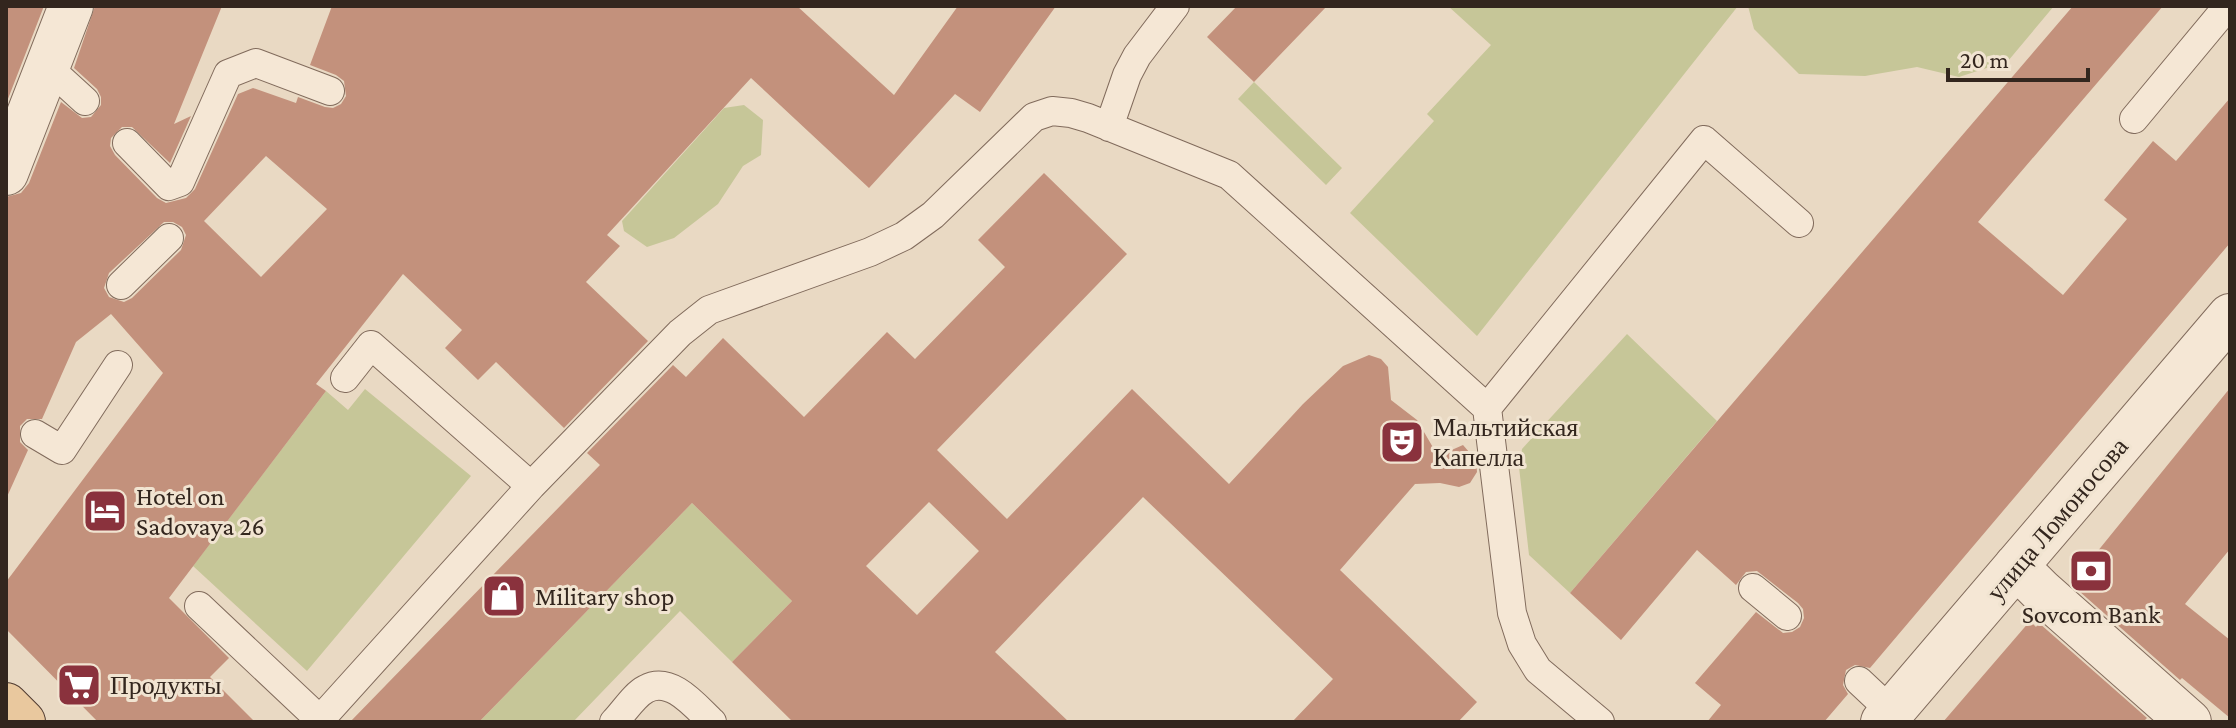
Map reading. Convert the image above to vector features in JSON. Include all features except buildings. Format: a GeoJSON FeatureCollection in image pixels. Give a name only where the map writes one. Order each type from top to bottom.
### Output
{"type":"FeatureCollection","features":[{"type":"Feature","properties":{"kind":"main road"},"geometry":{"type":"LineString","coordinates":[[6,705],[23,722]]}},
{"type":"Feature","properties":{"kind":"street"},"geometry":{"type":"LineString","coordinates":[[6,173],[71,6]]}},
{"type":"Feature","properties":{"kind":"street","name":"улица Ломоносова"},"geometry":{"type":"LineString","coordinates":[[1888,717],[2230,316]]}},
{"type":"Feature","properties":{"kind":"street"},"geometry":{"type":"LineString","coordinates":[[2016,566],[2189,722]]}},
{"type":"Feature","properties":{"kind":"lane"},"geometry":{"type":"LineString","coordinates":[[1109,127],[1137,56],[1175,6]]}},
{"type":"Feature","properties":{"kind":"lane"},"geometry":{"type":"LineString","coordinates":[[2134,119],[2228,6]]}},
{"type":"Feature","properties":{"kind":"lane"},"geometry":{"type":"LineString","coordinates":[[127,143],[169,186],[183,191],[228,74],[256,63],[330,91]]}},
{"type":"Feature","properties":{"kind":"lane"},"geometry":{"type":"LineString","coordinates":[[46,73],[62,80],[85,101]]}},
{"type":"Feature","properties":{"kind":"lane"},"geometry":{"type":"LineString","coordinates":[[199,606],[319,721],[531,486],[680,333],[709,310],[870,252],[904,236],[933,215],[1034,117],[1052,111],[1071,113],[1229,175],[1487,408],[1512,613],[1522,644],[1538,670],[1597,721]]}},
{"type":"Feature","properties":{"kind":"lane"},"geometry":{"type":"LineString","coordinates":[[1487,408],[1704,140],[1799,223]]}},
{"type":"Feature","properties":{"kind":"lane"},"geometry":{"type":"LineString","coordinates":[[121,285],[169,238]]}},
{"type":"Feature","properties":{"kind":"lane"},"geometry":{"type":"LineString","coordinates":[[345,378],[371,345],[531,486]]}},
{"type":"Feature","properties":{"kind":"lane"},"geometry":{"type":"LineString","coordinates":[[35,434],[62,450],[118,365]]}},
{"type":"Feature","properties":{"kind":"lane"},"geometry":{"type":"LineString","coordinates":[[1753,588],[1787,616]]}},
{"type":"Feature","properties":{"kind":"lane"},"geometry":{"type":"LineString","coordinates":[[1859,681],[1888,717]]}},
{"type":"Feature","properties":{"kind":"lane"},"geometry":{"type":"LineString","coordinates":[[614,722],[646,689],[658,686],[672,687],[712,722]]}},
{"type":"Feature","properties":{"kind":"green space"},"geometry":{"type":"Polygon","coordinates":[[[1448,6],[1738,6],[1477,336],[1350,213],[1434,121],[1427,114],[1491,45],[1448,6]]]}},
{"type":"Feature","properties":{"kind":"green space"},"geometry":{"type":"Polygon","coordinates":[[[1748,6],[2054,6],[2008,61],[1959,77],[1917,67],[1865,76],[1799,74],[1754,29],[1748,6]]]}},
{"type":"Feature","properties":{"kind":"green space"},"geometry":{"type":"Polygon","coordinates":[[[1254,82],[1342,168],[1326,185],[1238,99],[1254,82]]]}},
{"type":"Feature","properties":{"kind":"green space"},"geometry":{"type":"Polygon","coordinates":[[[744,105],[763,120],[761,155],[743,166],[718,204],[674,238],[647,247],[624,231],[622,221],[724,108],[744,105]]]}},
{"type":"Feature","properties":{"kind":"green space"},"geometry":{"type":"Polygon","coordinates":[[[1627,334],[1717,421],[1570,593],[1529,555],[1519,467],[1522,449],[1627,334]]]}},
{"type":"Feature","properties":{"kind":"green space"},"geometry":{"type":"Polygon","coordinates":[[[365,389],[471,476],[307,671],[193,566],[326,391],[348,410],[365,389]]]}},
{"type":"Feature","properties":{"kind":"green space"},"geometry":{"type":"Polygon","coordinates":[[[692,503],[792,601],[732,662],[680,611],[573,722],[479,722],[692,503]]]}},
{"type":"Feature","properties":{"kind":"place","name":"Мальтийская Капелла"},"geometry":{"type":"Point","coordinates":[1402,442]}},
{"type":"Feature","properties":{"kind":"place","name":"Hotel on Sadovaya 26"},"geometry":{"type":"Point","coordinates":[105,511]}},
{"type":"Feature","properties":{"kind":"place","name":"Sovcom Bank"},"geometry":{"type":"Point","coordinates":[2091,571]}},
{"type":"Feature","properties":{"kind":"place","name":"Military shop"},"geometry":{"type":"Point","coordinates":[504,596]}},
{"type":"Feature","properties":{"kind":"place","name":"Продукты"},"geometry":{"type":"Point","coordinates":[79,685]}}]}
